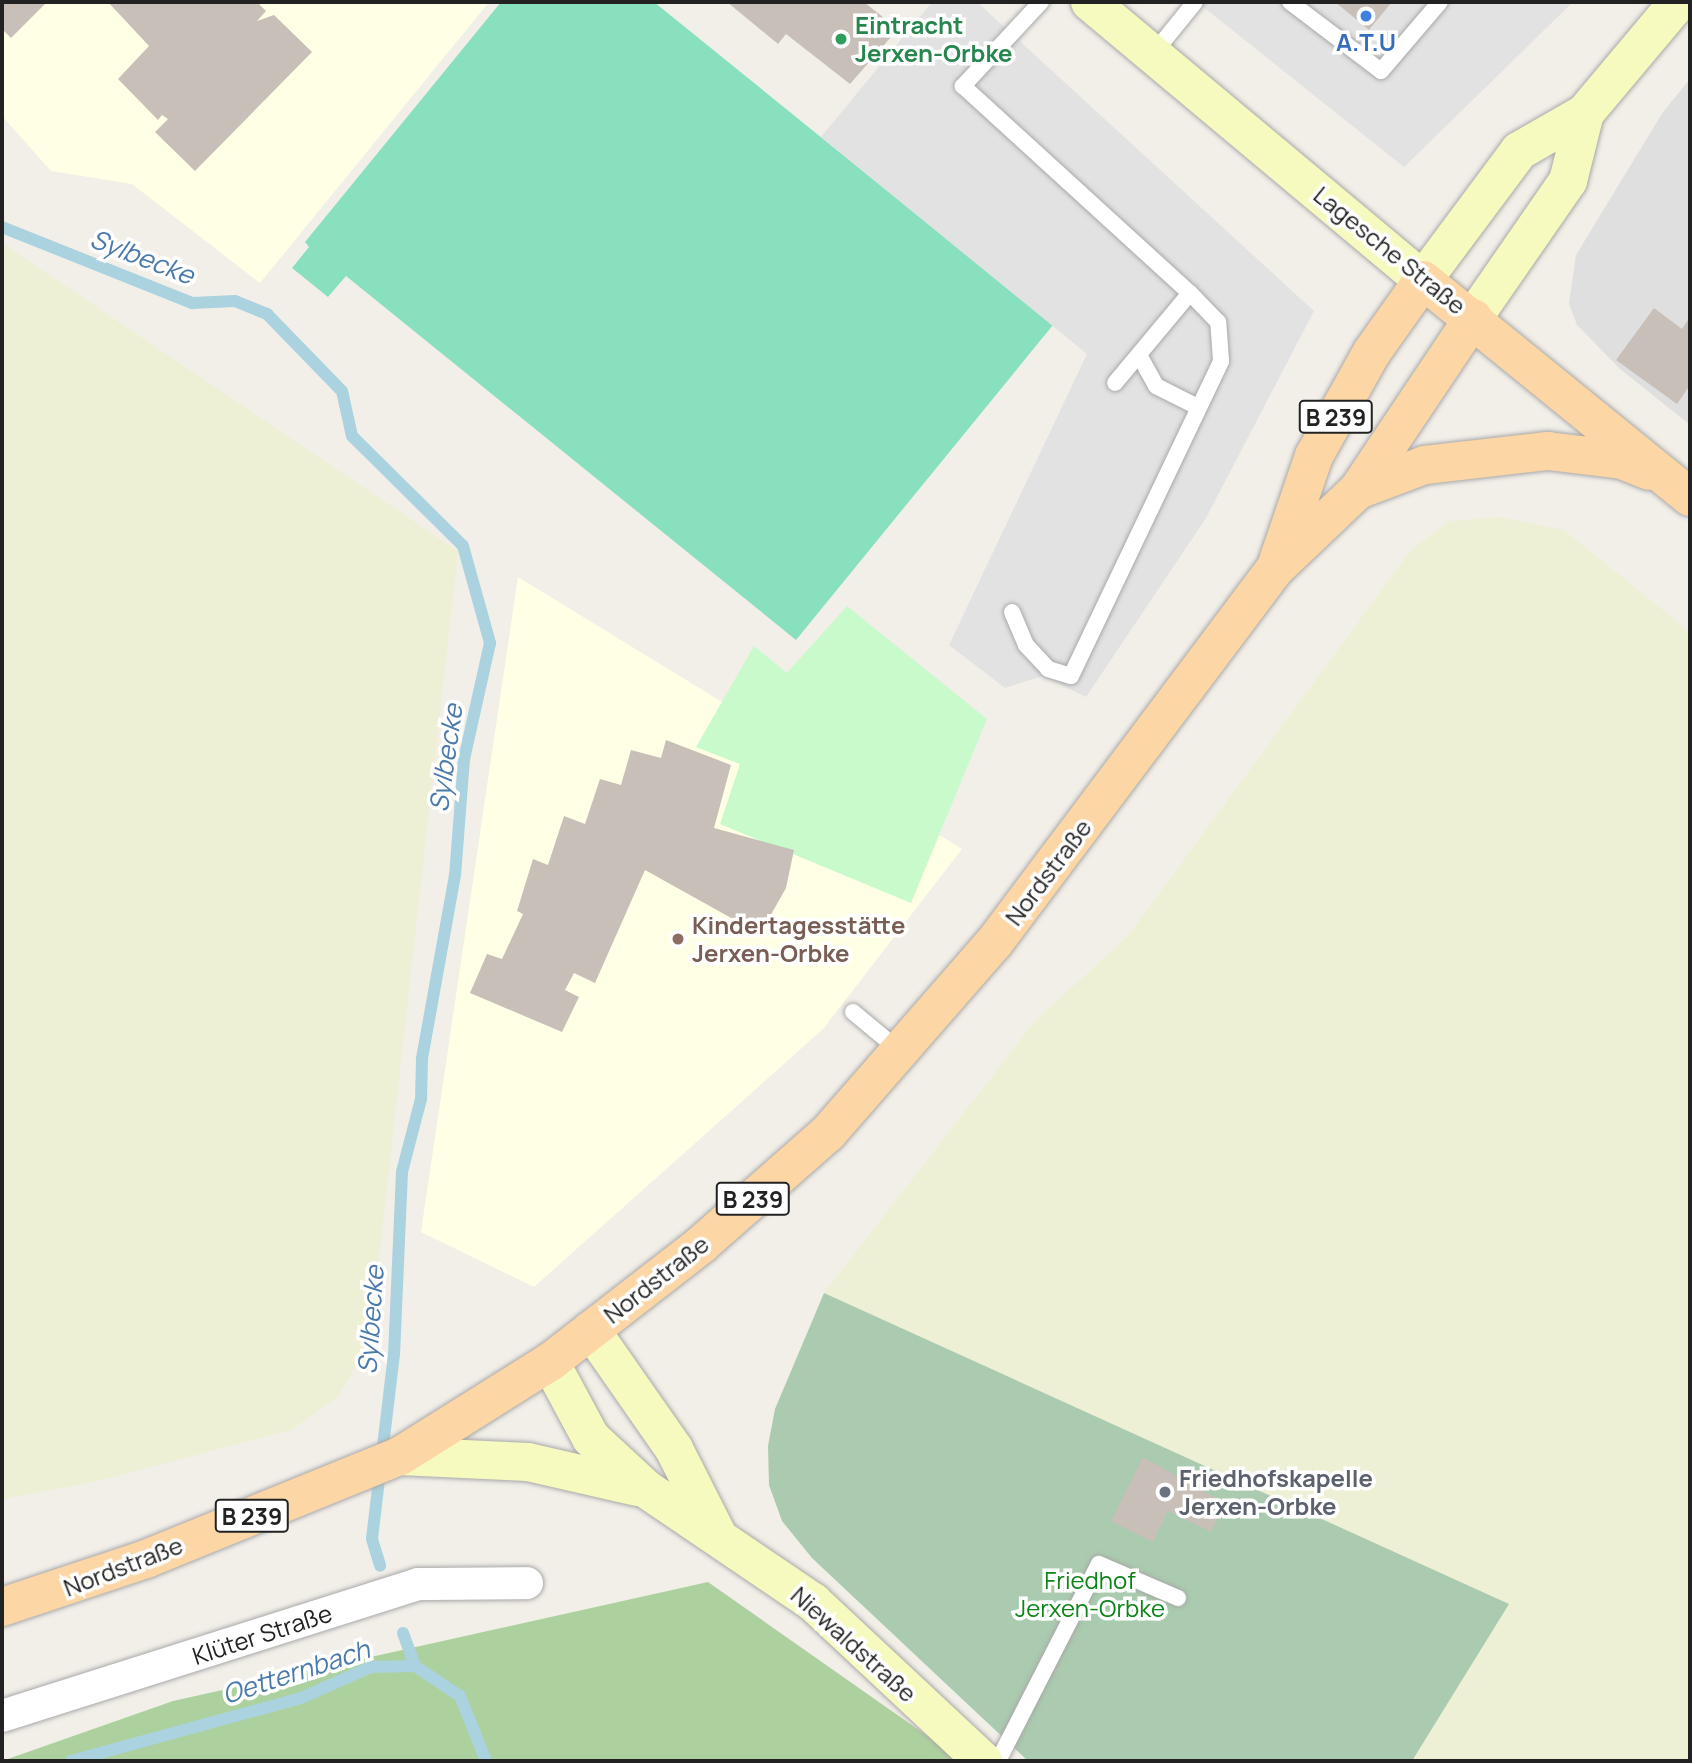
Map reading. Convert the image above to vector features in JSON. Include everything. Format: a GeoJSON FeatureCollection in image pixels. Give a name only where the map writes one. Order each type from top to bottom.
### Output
{"type":"FeatureCollection","features":[{"type":"Feature","properties":{"kind":"main road","name":"Lagesche Straße"},"geometry":{"type":"LineString","coordinates":[[1090,2],[1423,280],[1679,487]]}},
{"type":"Feature","properties":{"kind":"main road"},"geometry":{"type":"LineString","coordinates":[[1423,280],[1519,151],[1585,113],[1678,2]]}},
{"type":"Feature","properties":{"kind":"main road"},"geometry":{"type":"LineString","coordinates":[[1473,318],[1568,181],[1585,113]]}},
{"type":"Feature","properties":{"kind":"main road","name":"Nordstraße"},"geometry":{"type":"LineString","coordinates":[[1276,568],[1314,456],[1373,352],[1423,280]]}},
{"type":"Feature","properties":{"kind":"main road","name":"Nordstraße"},"geometry":{"type":"LineString","coordinates":[[2,1607],[146,1559],[400,1455],[550,1363],[702,1244],[828,1133],[995,943],[1276,568],[1358,490],[1473,318]]}},
{"type":"Feature","properties":{"kind":"main road"},"geometry":{"type":"LineString","coordinates":[[1358,490],[1425,465],[1548,451],[1622,460],[1679,487]]}},
{"type":"Feature","properties":{"kind":"main road","name":"Niewaldstraße"},"geometry":{"type":"LineString","coordinates":[[591,1330],[674,1449],[718,1535]]}},
{"type":"Feature","properties":{"kind":"main road","name":"Niewaldstraße"},"geometry":{"type":"LineString","coordinates":[[550,1363],[591,1438],[646,1489],[718,1535],[813,1602],[983,1761]]}},
{"type":"Feature","properties":{"kind":"main road"},"geometry":{"type":"LineString","coordinates":[[400,1455],[528,1462],[595,1473],[646,1489]]}},
{"type":"Feature","properties":{"kind":"street","name":"Klüter Straße"},"geometry":{"type":"LineString","coordinates":[[2,1716],[418,1584],[527,1583]]}},
{"type":"Feature","properties":{"kind":"lane"},"geometry":{"type":"LineString","coordinates":[[1012,612],[1026,645],[1040,661],[1072,676],[1221,361],[1219,322],[963,86],[1041,2]]}},
{"type":"Feature","properties":{"kind":"lane"},"geometry":{"type":"LineString","coordinates":[[1153,54],[1195,2]]}},
{"type":"Feature","properties":{"kind":"lane"},"geometry":{"type":"LineString","coordinates":[[1290,2],[1381,71],[1440,2]]}},
{"type":"Feature","properties":{"kind":"lane"},"geometry":{"type":"LineString","coordinates":[[1115,383],[1190,293]]}},
{"type":"Feature","properties":{"kind":"lane"},"geometry":{"type":"LineString","coordinates":[[1139,355],[1156,386],[1198,407]]}},
{"type":"Feature","properties":{"kind":"lane"},"geometry":{"type":"LineString","coordinates":[[853,1012],[900,1051]]}},
{"type":"Feature","properties":{"kind":"lane"},"geometry":{"type":"LineString","coordinates":[[998,1761],[1099,1564],[1178,1598]]}},
{"type":"Feature","properties":{"kind":"shaded area"},"geometry":{"type":"Polygon","coordinates":[[[2,2],[489,2],[260,283],[132,184],[51,171],[2,116],[2,2]]]}},
{"type":"Feature","properties":{"kind":"shaded area"},"geometry":{"type":"Polygon","coordinates":[[[932,2],[977,2],[1314,311],[1206,518],[1086,697],[1042,676],[1005,688],[949,645],[1087,354],[821,137],[932,2]]]}},
{"type":"Feature","properties":{"kind":"shaded area"},"geometry":{"type":"Polygon","coordinates":[[[1197,2],[1335,2],[1369,30],[1392,2],[1573,2],[1404,167],[1197,2]]]}},
{"type":"Feature","properties":{"kind":"shaded area"},"geometry":{"type":"Polygon","coordinates":[[[1690,79],[1690,425],[1619,368],[1577,325],[1569,304],[1576,255],[1663,112],[1690,79]]]}},
{"type":"Feature","properties":{"kind":"shaded area"},"geometry":{"type":"Polygon","coordinates":[[[2,243],[458,551],[370,1340],[338,1397],[291,1430],[94,1482],[2,1499],[2,243]]]}},
{"type":"Feature","properties":{"kind":"shaded area"},"geometry":{"type":"Polygon","coordinates":[[[1499,517],[1564,530],[1690,632],[1690,1761],[1412,1761],[1508,1604],[824,1293],[1035,1021],[1128,936],[1411,550],[1449,521],[1499,517]]]}},
{"type":"Feature","properties":{"kind":"shaded area","name":"Kindertagesstätte Jerxen-Orbke"},"geometry":{"type":"Polygon","coordinates":[[[518,577],[962,849],[823,1029],[534,1287],[421,1232],[518,577]]]}},
{"type":"Feature","properties":{"kind":"green space"},"geometry":{"type":"Polygon","coordinates":[[[501,2],[654,2],[1053,325],[796,640],[346,276],[328,297],[292,268],[309,247],[305,242],[501,2]]]}},
{"type":"Feature","properties":{"kind":"green space"},"geometry":{"type":"Polygon","coordinates":[[[847,606],[987,719],[911,903],[720,824],[740,764],[696,747],[754,646],[787,673],[847,606]]]}},
{"type":"Feature","properties":{"kind":"green space","name":"Friedhof Jerxen-Orbke"},"geometry":{"type":"Polygon","coordinates":[[[824,1293],[1509,1604],[1412,1761],[1028,1761],[812,1558],[782,1521],[769,1485],[768,1446],[775,1409],[824,1293]]]}},
{"type":"Feature","properties":{"kind":"green space"},"geometry":{"type":"Polygon","coordinates":[[[708,1582],[963,1761],[2,1761],[173,1701],[708,1582]]]}},
{"type":"Feature","properties":{"kind":"building"},"geometry":{"type":"Polygon","coordinates":[[[2,2],[47,2],[11,38],[2,29],[2,2]]]}},
{"type":"Feature","properties":{"kind":"building"},"geometry":{"type":"Polygon","coordinates":[[[108,2],[257,2],[266,11],[257,21],[274,15],[312,52],[195,171],[155,132],[168,119],[162,115],[158,120],[118,79],[149,46],[108,2]]]}},
{"type":"Feature","properties":{"kind":"building","name":"Eintracht Jerxen-Orbke"},"geometry":{"type":"Polygon","coordinates":[[[727,2],[864,2],[898,29],[850,84],[786,34],[778,44],[727,2]]]}},
{"type":"Feature","properties":{"kind":"building","name":"A.T.U"},"geometry":{"type":"Polygon","coordinates":[[[1335,2],[1392,2],[1369,30],[1335,2]]]}},
{"type":"Feature","properties":{"kind":"building"},"geometry":{"type":"Polygon","coordinates":[[[1654,308],[1682,329],[1690,317],[1690,385],[1677,404],[1616,360],[1654,308]]]}},
{"type":"Feature","properties":{"kind":"building","name":"Kindertagesstätte Jerxen-Orbke"},"geometry":{"type":"Polygon","coordinates":[[[666,740],[731,765],[714,828],[794,850],[786,888],[760,934],[645,870],[595,983],[574,973],[565,990],[579,997],[562,1032],[470,993],[487,954],[502,959],[523,914],[517,911],[533,859],[548,865],[564,816],[585,824],[600,779],[621,785],[631,750],[661,758],[666,740]]]}},
{"type":"Feature","properties":{"kind":"building","name":"Friedhofskapelle Jerxen-Orbke"},"geometry":{"type":"Polygon","coordinates":[[[1143,1457],[1225,1503],[1211,1532],[1168,1511],[1153,1542],[1111,1521],[1143,1457]]]}},
{"type":"Feature","properties":{"kind":"waterway","name":"Sylbecke"},"geometry":{"type":"LineString","coordinates":[[2,227],[192,303],[235,301],[267,314],[342,391],[352,436],[463,546],[490,643],[464,759],[455,875],[422,1059],[421,1099],[402,1172],[394,1354],[372,1539],[380,1566]]}},
{"type":"Feature","properties":{"kind":"waterway","name":"Sylbecke"},"geometry":{"type":"LineString","coordinates":[[403,1633],[415,1666]]}},
{"type":"Feature","properties":{"kind":"waterway","name":"Oetternbach"},"geometry":{"type":"LineString","coordinates":[[71,1761],[301,1698],[371,1667],[415,1666],[460,1696],[486,1761]]}},
{"type":"Feature","properties":{"kind":"place","name":"A.T.U"},"geometry":{"type":"Point","coordinates":[1366,16]}},
{"type":"Feature","properties":{"kind":"place","name":"Eintracht Jerxen-Orbke"},"geometry":{"type":"Point","coordinates":[841,39]}},
{"type":"Feature","properties":{"kind":"place","name":"Kindertagesstätte Jerxen-Orbke"},"geometry":{"type":"Point","coordinates":[678,939]}},
{"type":"Feature","properties":{"kind":"place","name":"Friedhofskapelle Jerxen-Orbke"},"geometry":{"type":"Point","coordinates":[1165,1492]}}]}
